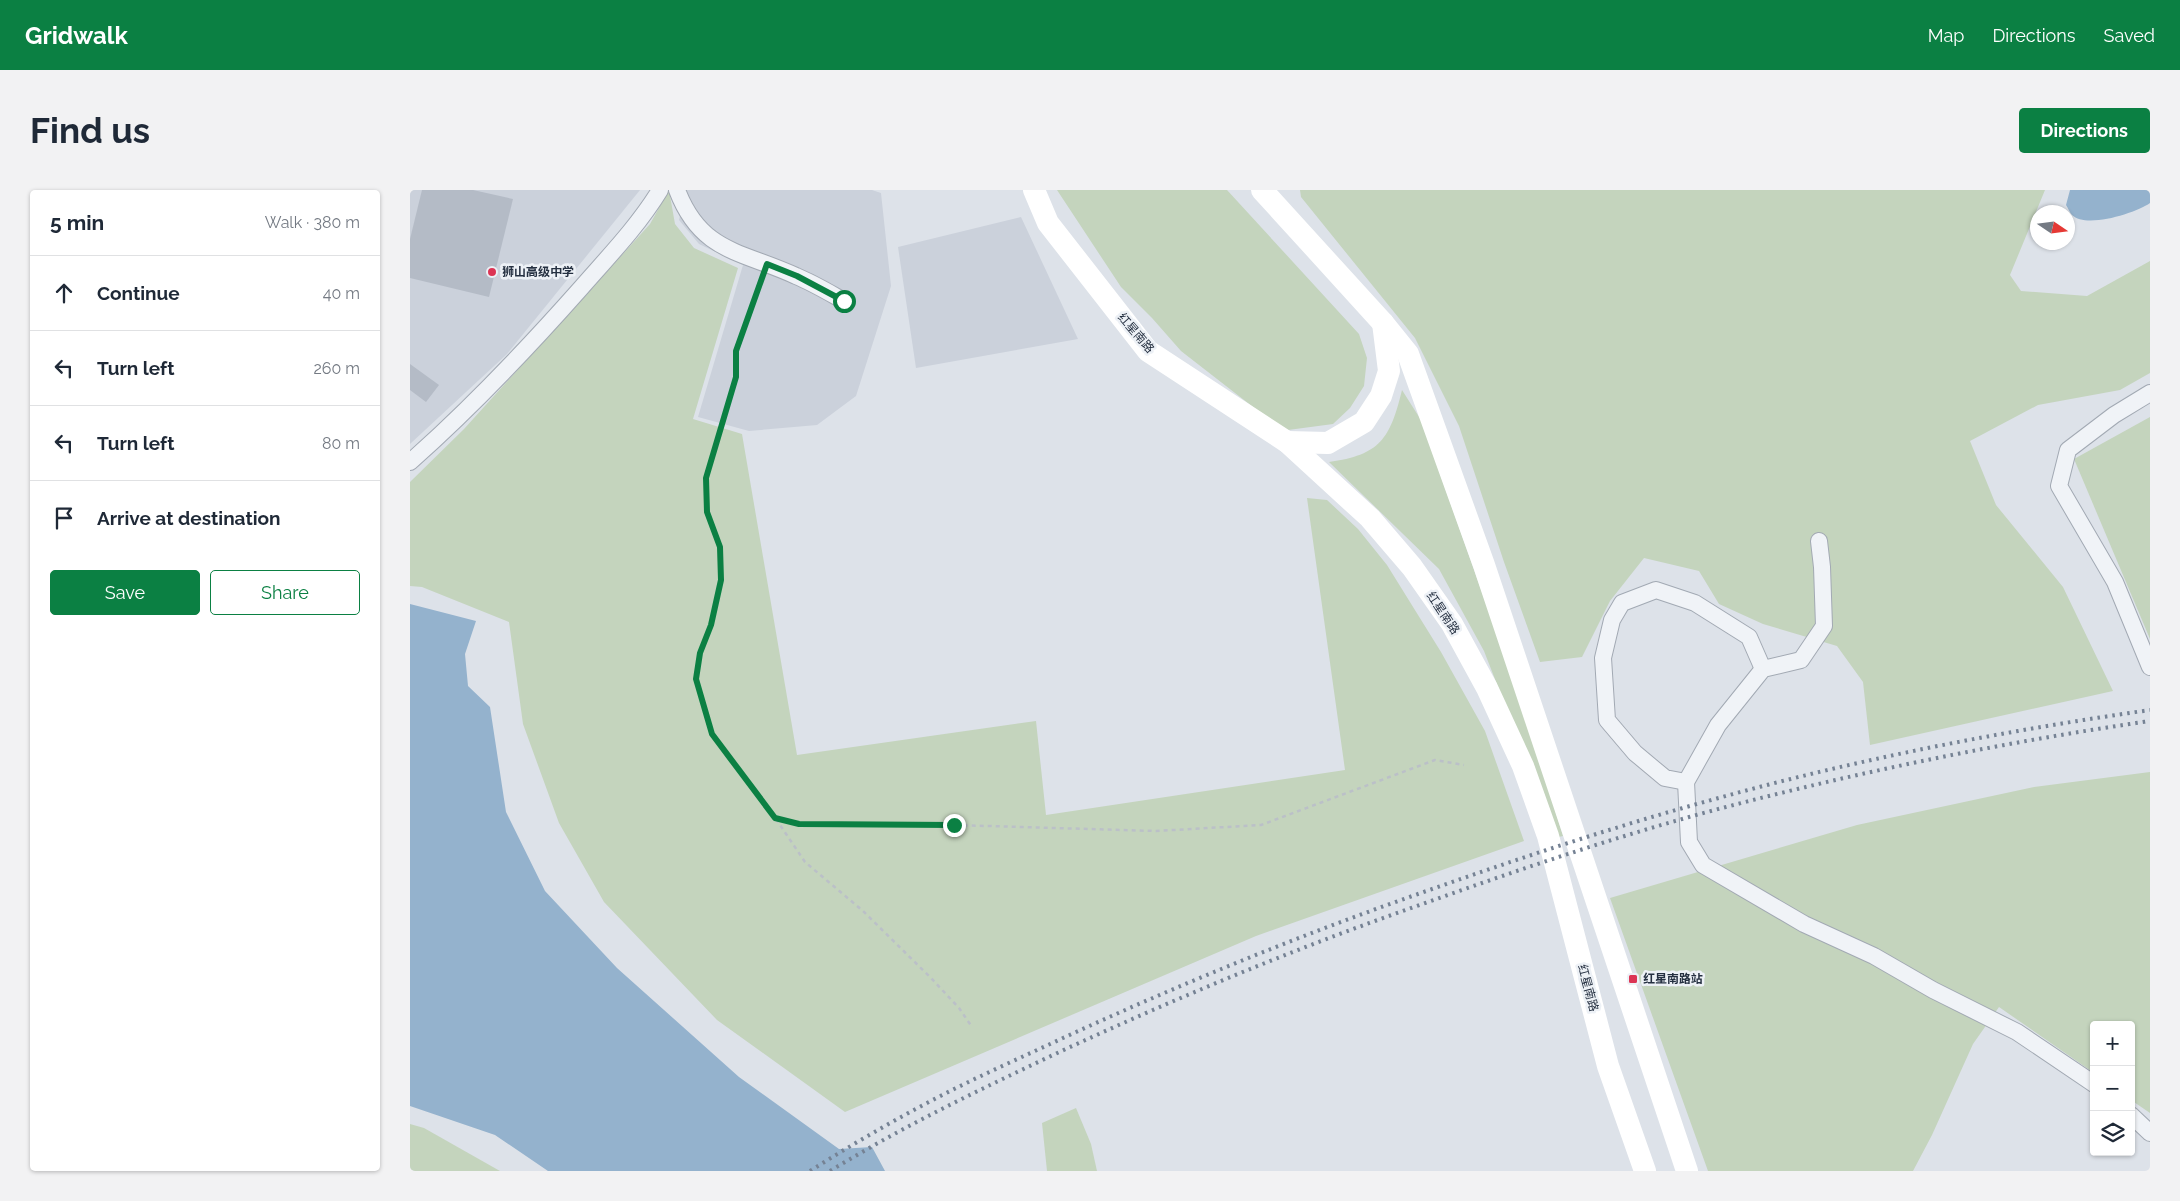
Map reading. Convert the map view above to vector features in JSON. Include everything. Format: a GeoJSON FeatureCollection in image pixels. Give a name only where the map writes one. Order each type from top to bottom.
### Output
{"type":"FeatureCollection","features":[{"type":"Feature","properties":{"kind":"main road","name":"红星南路"},"geometry":{"type":"LineString","coordinates":[[1034,190],[1048,223],[1148,351],[1288,442],[1370,518],[1412,567],[1452,624],[1487,688],[1523,766],[1548,836],[1608,1066],[1646,1171]]}},
{"type":"Feature","properties":{"kind":"main road"},"geometry":{"type":"LineString","coordinates":[[1262,190],[1383,323],[1408,354],[1484,565],[1687,1171]]}},
{"type":"Feature","properties":{"kind":"main road"},"geometry":{"type":"LineString","coordinates":[[1288,442],[1328,444],[1364,422],[1381,396],[1389,372],[1383,323]]}},
{"type":"Feature","properties":{"kind":"street"},"geometry":{"type":"LineString","coordinates":[[410,462],[455,422],[562,310],[642,219],[660,190]]}},
{"type":"Feature","properties":{"kind":"street"},"geometry":{"type":"LineString","coordinates":[[677,190],[681,201],[702,233],[722,247],[797,276],[844,301]]}},
{"type":"Feature","properties":{"kind":"street"},"geometry":{"type":"LineString","coordinates":[[2150,393],[2114,416],[2068,450],[2059,486],[2115,582],[2150,667]]}},
{"type":"Feature","properties":{"kind":"street"},"geometry":{"type":"LineString","coordinates":[[1819,540],[1824,626],[1800,660],[1763,669],[1718,726],[1686,782],[1689,842],[1704,865],[1804,924],[1874,956],[1933,990],[2017,1032],[2090,1081]]}},
{"type":"Feature","properties":{"kind":"street"},"geometry":{"type":"LineString","coordinates":[[1686,782],[1665,778],[1635,753],[1607,720],[1604,658],[1612,620],[1622,603],[1656,590],[1695,603],[1749,637],[1763,669]]}},
{"type":"Feature","properties":{"kind":"street"},"geometry":{"type":"LineString","coordinates":[[2135,1119],[2150,1133]]}},
{"type":"Feature","properties":{"kind":"path"},"geometry":{"type":"LineString","coordinates":[[767,264],[736,351],[736,377],[706,478],[707,512],[720,547],[721,580],[711,625],[700,653],[696,679],[712,734],[775,818],[805,862],[882,930],[958,1008],[972,1027]]}},
{"type":"Feature","properties":{"kind":"path"},"geometry":{"type":"LineString","coordinates":[[775,818],[799,824],[954,825],[1156,831],[1260,825],[1435,760],[1464,765]]}},
{"type":"Feature","properties":{"kind":"shaded area","name":"狮山高级中学"},"geometry":{"type":"Polygon","coordinates":[[[410,190],[640,190],[507,354],[410,444],[410,190]]]}},
{"type":"Feature","properties":{"kind":"shaded area"},"geometry":{"type":"Polygon","coordinates":[[[686,190],[872,190],[881,193],[891,286],[856,396],[817,425],[749,431],[698,417],[743,265],[699,244],[679,220],[686,190]]]}},
{"type":"Feature","properties":{"kind":"shaded area"},"geometry":{"type":"Polygon","coordinates":[[[1021,217],[1078,339],[916,368],[898,247],[1021,217]]]}},
{"type":"Feature","properties":{"kind":"green space"},"geometry":{"type":"Polygon","coordinates":[[[669,190],[675,224],[694,248],[738,268],[693,419],[742,434],[797,755],[1036,721],[1046,815],[1345,770],[1307,498],[1327,500],[1358,529],[1387,565],[1441,652],[1485,731],[1524,841],[1256,936],[845,1112],[717,1020],[604,902],[559,823],[523,724],[509,622],[422,587],[410,586],[410,482],[464,429],[650,224],[669,190]]]}},
{"type":"Feature","properties":{"kind":"green space"},"geometry":{"type":"Polygon","coordinates":[[[1057,190],[1227,190],[1359,334],[1367,358],[1364,386],[1350,408],[1333,424],[1288,430],[1275,424],[1181,351],[1121,287],[1057,190]]]}},
{"type":"Feature","properties":{"kind":"green space"},"geometry":{"type":"Polygon","coordinates":[[[1300,190],[2045,190],[2039,205],[2030,205],[2030,226],[2010,275],[2021,291],[2087,296],[2150,261],[2150,373],[2120,390],[2038,405],[1970,441],[1996,505],[2063,587],[2113,691],[1870,745],[1863,682],[1837,646],[1763,624],[1719,604],[1699,571],[1644,558],[1610,601],[1582,657],[1540,662],[1504,562],[1459,426],[1415,338],[1301,197],[1300,190]]]}},
{"type":"Feature","properties":{"kind":"green space"},"geometry":{"type":"Polygon","coordinates":[[[1402,390],[1421,420],[1530,728],[1563,836],[1554,838],[1484,651],[1439,569],[1329,462],[1360,455],[1380,442],[1393,421],[1402,390]]]}},
{"type":"Feature","properties":{"kind":"green space"},"geometry":{"type":"Polygon","coordinates":[[[2150,417],[2150,639],[2074,459],[2150,417]]]}},
{"type":"Feature","properties":{"kind":"green space"},"geometry":{"type":"Polygon","coordinates":[[[2150,772],[2150,1113],[2135,1103],[2135,1021],[2090,1021],[2090,1070],[1999,1007],[1973,1044],[1932,1135],[1913,1171],[1708,1171],[1610,898],[1857,825],[2034,787],[2150,772]]]}},
{"type":"Feature","properties":{"kind":"green space"},"geometry":{"type":"Polygon","coordinates":[[[1076,1108],[1091,1144],[1097,1171],[1047,1171],[1042,1123],[1076,1108]]]}},
{"type":"Feature","properties":{"kind":"green space"},"geometry":{"type":"Polygon","coordinates":[[[410,1124],[424,1128],[500,1171],[410,1171],[410,1124]]]}},
{"type":"Feature","properties":{"kind":"water"},"geometry":{"type":"Polygon","coordinates":[[[2070,190],[2150,190],[2150,203],[2134,211],[2111,218],[2099,220],[2079,219],[2075,217],[2075,205],[2066,205],[2070,190]]]}},
{"type":"Feature","properties":{"kind":"water"},"geometry":{"type":"Polygon","coordinates":[[[410,604],[476,621],[465,654],[468,686],[490,707],[506,812],[545,891],[617,968],[739,1077],[839,1149],[872,1147],[885,1171],[548,1171],[495,1135],[410,1106],[410,604]]]}},
{"type":"Feature","properties":{"kind":"building"},"geometry":{"type":"Polygon","coordinates":[[[422,190],[473,190],[513,199],[489,297],[410,278],[410,239],[422,190]]]}},
{"type":"Feature","properties":{"kind":"building"},"geometry":{"type":"Polygon","coordinates":[[[410,364],[439,385],[426,402],[410,390],[410,364]]]}},
{"type":"Feature","properties":{"kind":"railway"},"geometry":{"type":"LineString","coordinates":[[810,1171],[882,1127],[944,1094],[1105,1019],[1273,948],[1557,846],[1715,799],[1823,771],[1931,747],[2040,727],[2150,710]]}},
{"type":"Feature","properties":{"kind":"railway"},"geometry":{"type":"LineString","coordinates":[[830,1171],[888,1137],[948,1106],[1150,1011],[1316,943],[1520,870],[1681,819],[1775,794],[1988,748],[2150,721]]}},
{"type":"Feature","properties":{"kind":"place","name":"狮山高级中学"},"geometry":{"type":"Point","coordinates":[492,272]}},
{"type":"Feature","properties":{"kind":"place","name":"红星南路站"},"geometry":{"type":"Point","coordinates":[1633,979]}},
{"type":"Feature","properties":{"kind":"route"},"geometry":{"type":"LineString","coordinates":[[844,301],[797,276],[767,264],[736,351],[736,377],[706,478],[707,512],[720,547],[721,580],[711,625],[700,653],[696,679],[712,734],[775,818],[799,824],[954,825]]}}]}
